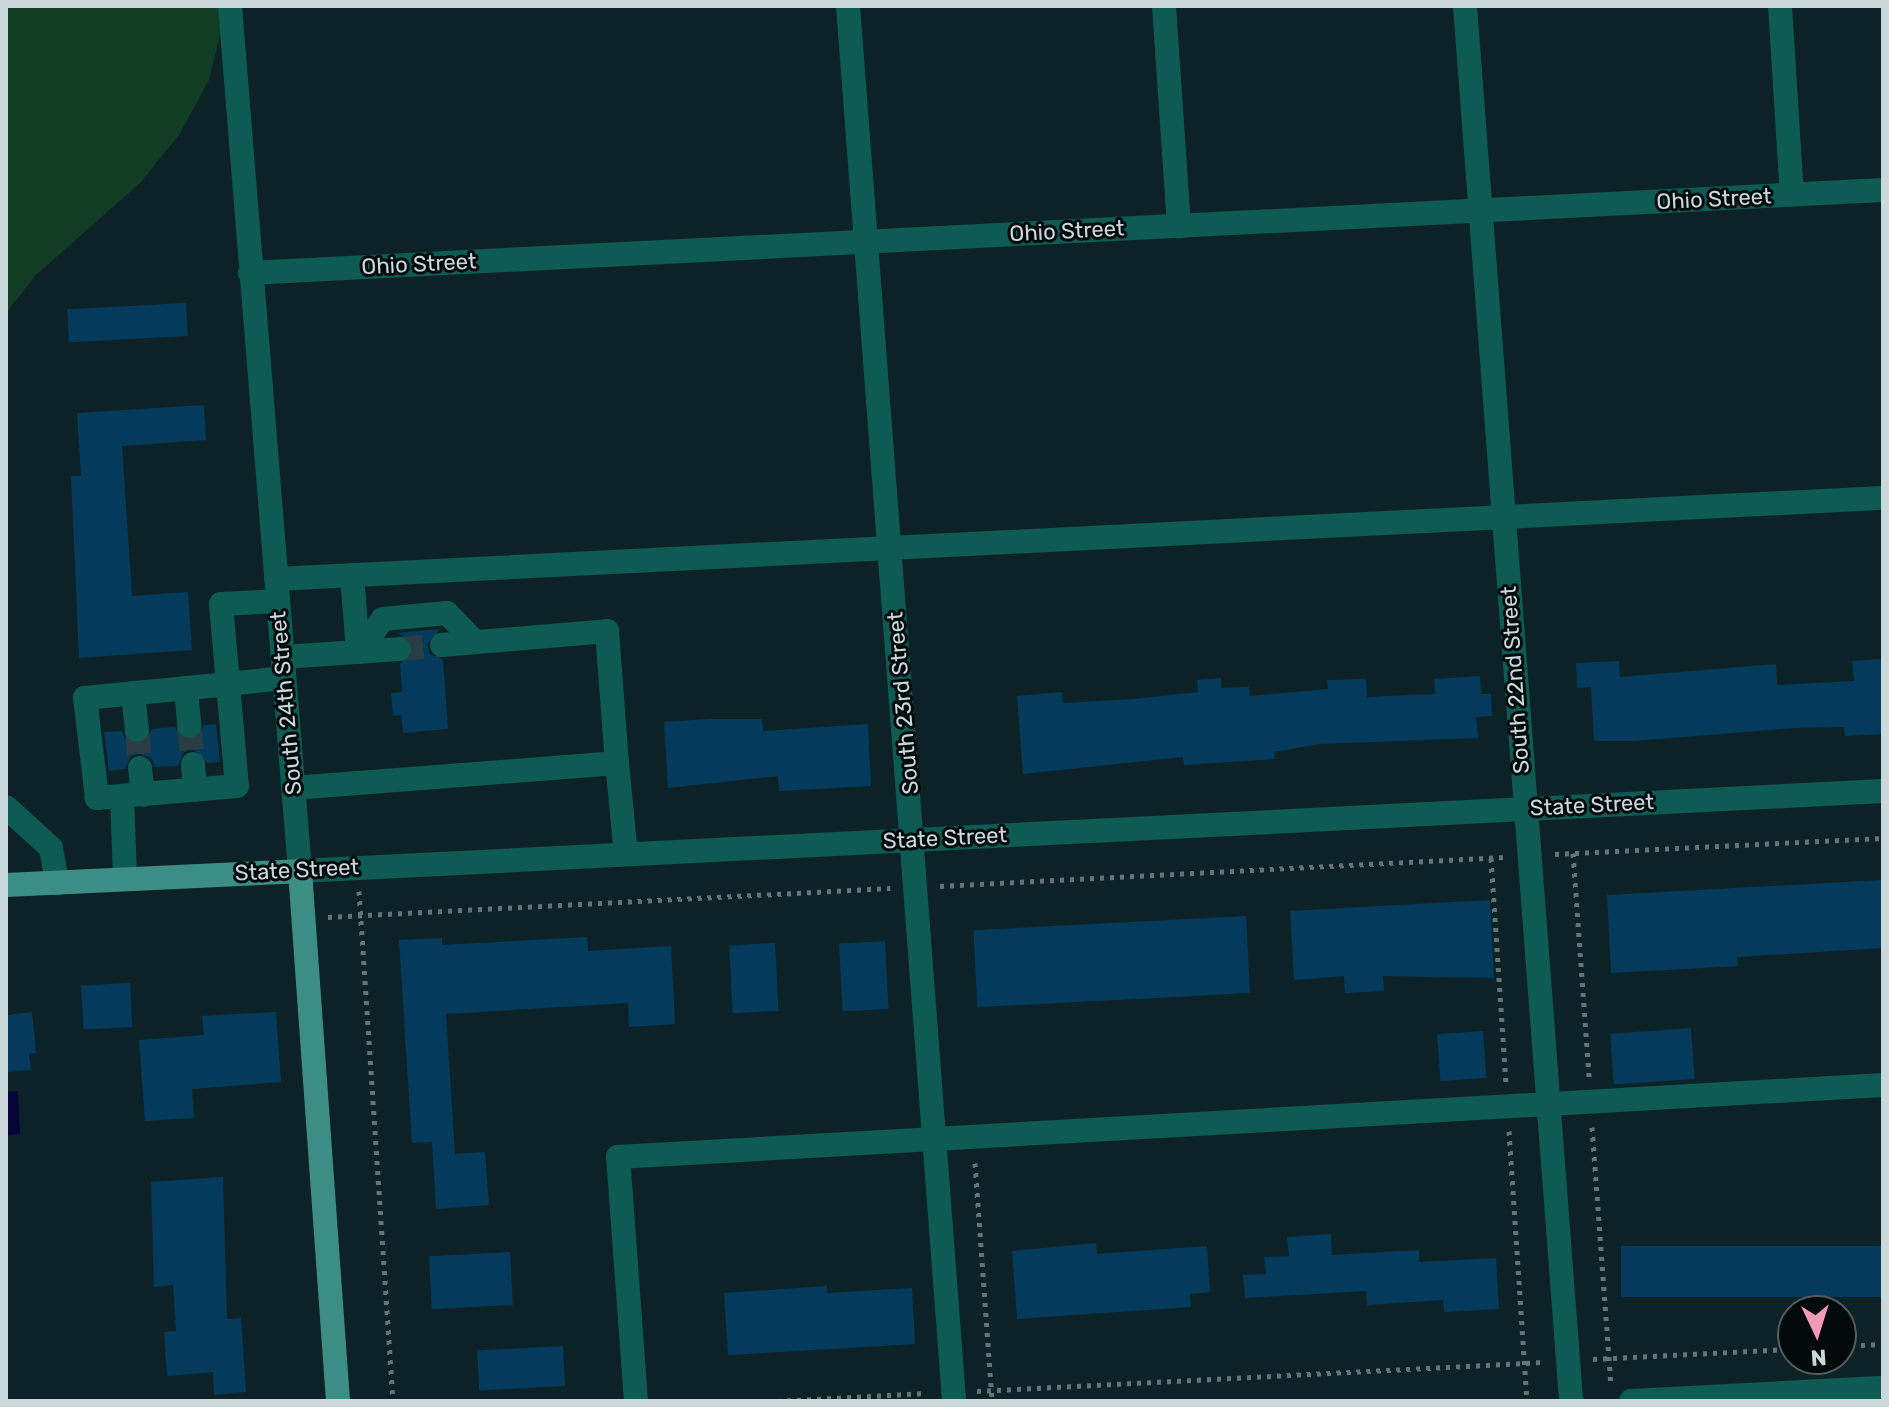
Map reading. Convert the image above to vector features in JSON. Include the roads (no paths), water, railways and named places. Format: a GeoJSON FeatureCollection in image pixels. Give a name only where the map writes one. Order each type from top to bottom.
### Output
{"type":"FeatureCollection","features":[{"type":"Feature","properties":{"kind":"main road","name":"State Street"},"geometry":{"type":"LineString","coordinates":[[6,885],[300,871]]}},
{"type":"Feature","properties":{"kind":"main road","name":"South 24th Street"},"geometry":{"type":"LineString","coordinates":[[300,871],[338,1401]]}},
{"type":"Feature","properties":{"kind":"street","name":"South 24th Street"},"geometry":{"type":"LineString","coordinates":[[230,6],[300,871]]}},
{"type":"Feature","properties":{"kind":"street","name":"South 23rd Street"},"geometry":{"type":"LineString","coordinates":[[848,6],[914,839],[954,1396]]}},
{"type":"Feature","properties":{"kind":"street"},"geometry":{"type":"LineString","coordinates":[[1164,6],[1179,226]]}},
{"type":"Feature","properties":{"kind":"street","name":"South 22nd Street"},"geometry":{"type":"LineString","coordinates":[[1465,6],[1571,1401]]}},
{"type":"Feature","properties":{"kind":"street"},"geometry":{"type":"LineString","coordinates":[[1780,6],[1792,195]]}},
{"type":"Feature","properties":{"kind":"street","name":"Ohio Street"},"geometry":{"type":"LineString","coordinates":[[250,273],[1883,190]]}},
{"type":"Feature","properties":{"kind":"street"},"geometry":{"type":"LineString","coordinates":[[399,649],[358,652],[228,684],[85,698],[97,798],[237,786],[228,684],[221,604],[352,575],[1883,498]]}},
{"type":"Feature","properties":{"kind":"street"},"geometry":{"type":"LineString","coordinates":[[352,575],[358,652]]}},
{"type":"Feature","properties":{"kind":"street"},"geometry":{"type":"LineString","coordinates":[[358,652],[383,619],[447,613],[475,642]]}},
{"type":"Feature","properties":{"kind":"street"},"geometry":{"type":"LineString","coordinates":[[442,645],[607,631],[626,854]]}},
{"type":"Feature","properties":{"kind":"street"},"geometry":{"type":"LineString","coordinates":[[186,688],[189,726]]}},
{"type":"Feature","properties":{"kind":"street"},"geometry":{"type":"LineString","coordinates":[[133,693],[137,730]]}},
{"type":"Feature","properties":{"kind":"street"},"geometry":{"type":"LineString","coordinates":[[293,788],[617,763]]}},
{"type":"Feature","properties":{"kind":"street"},"geometry":{"type":"LineString","coordinates":[[193,764],[195,790]]}},
{"type":"Feature","properties":{"kind":"street"},"geometry":{"type":"LineString","coordinates":[[125,879],[133,796],[140,768]]}},
{"type":"Feature","properties":{"kind":"street","name":"State Street"},"geometry":{"type":"LineString","coordinates":[[300,871],[1883,791]]}},
{"type":"Feature","properties":{"kind":"street"},"geometry":{"type":"LineString","coordinates":[[6,807],[51,848],[57,883]]}},
{"type":"Feature","properties":{"kind":"street"},"geometry":{"type":"LineString","coordinates":[[636,1401],[618,1157],[1883,1085]]}},
{"type":"Feature","properties":{"kind":"street"},"geometry":{"type":"LineString","coordinates":[[1631,1401],[1883,1388]]}},
{"type":"Feature","properties":{"kind":"tunnel"},"geometry":{"type":"LineString","coordinates":[[399,649],[442,645]]}},
{"type":"Feature","properties":{"kind":"tunnel"},"geometry":{"type":"LineString","coordinates":[[189,726],[193,764]]}},
{"type":"Feature","properties":{"kind":"tunnel"},"geometry":{"type":"LineString","coordinates":[[137,730],[140,768]]}}]}
